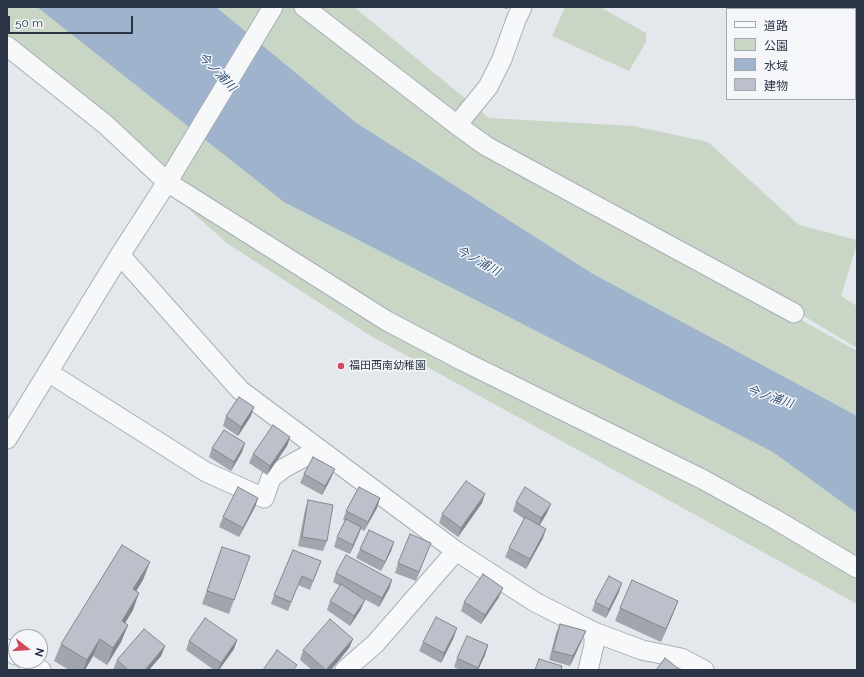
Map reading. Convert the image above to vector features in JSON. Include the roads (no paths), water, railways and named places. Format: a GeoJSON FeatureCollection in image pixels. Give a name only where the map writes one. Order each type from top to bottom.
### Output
{"type":"FeatureCollection","features":[{"type":"Feature","properties":{"kind":"street"},"geometry":{"type":"LineString","coordinates":[[7,439],[169,179],[273,7]]}},
{"type":"Feature","properties":{"kind":"street"},"geometry":{"type":"LineString","coordinates":[[304,7],[486,146],[794,313]]}},
{"type":"Feature","properties":{"kind":"street"},"geometry":{"type":"LineString","coordinates":[[457,125],[488,87],[502,59],[522,7]]}},
{"type":"Feature","properties":{"kind":"street"},"geometry":{"type":"LineString","coordinates":[[7,46],[106,125],[169,179],[387,321],[463,361],[702,479],[773,518],[857,568]]}},
{"type":"Feature","properties":{"kind":"street"},"geometry":{"type":"LineString","coordinates":[[120,256],[240,390],[456,551],[535,602],[594,632],[642,650],[681,658],[704,670]]}},
{"type":"Feature","properties":{"kind":"street"},"geometry":{"type":"LineString","coordinates":[[48,372],[206,472],[264,498],[271,478],[284,468],[319,449]]}},
{"type":"Feature","properties":{"kind":"street"},"geometry":{"type":"LineString","coordinates":[[345,670],[375,644],[456,551]]}},
{"type":"Feature","properties":{"kind":"street"},"geometry":{"type":"LineString","coordinates":[[588,670],[594,645],[594,632]]}},
{"type":"Feature","properties":{"kind":"water","name":"今ノ浦川"},"geometry":{"type":"Polygon","coordinates":[[[37,7],[216,7],[355,122],[593,274],[857,416],[857,513],[773,452],[284,202],[37,7]]]}},
{"type":"Feature","properties":{"kind":"place","name":"福田西南幼稚園"},"geometry":{"type":"Point","coordinates":[341,366]}}]}
